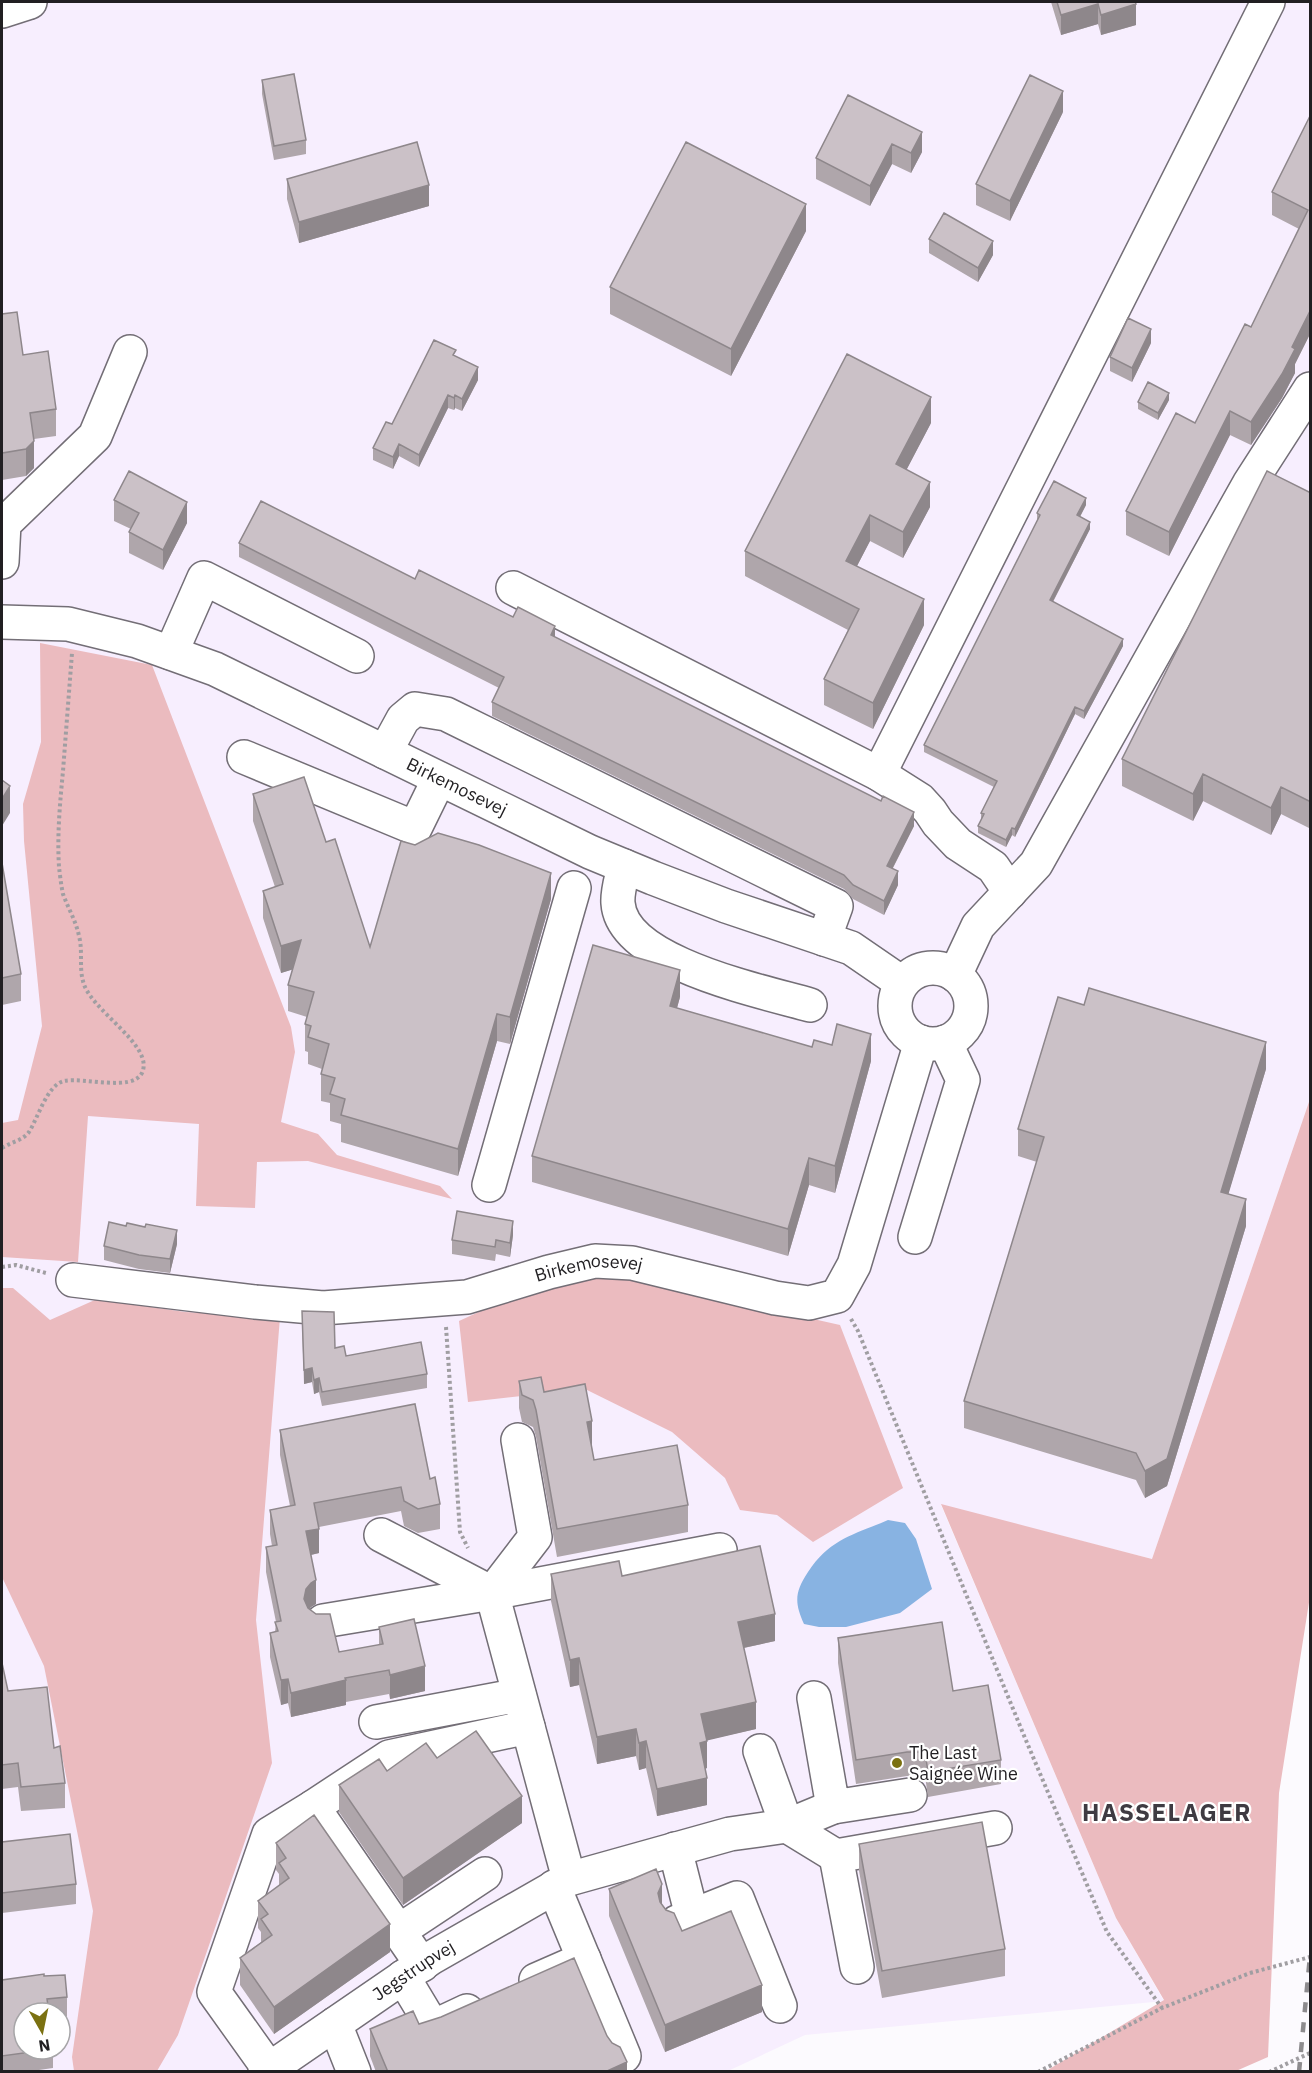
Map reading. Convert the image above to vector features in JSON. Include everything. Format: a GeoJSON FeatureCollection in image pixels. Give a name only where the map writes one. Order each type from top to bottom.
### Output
{"type":"FeatureCollection","features":[{"type":"Feature","properties":{"kind":"street"},"geometry":{"type":"LineString","coordinates":[[2,11],[30,2]]}},
{"type":"Feature","properties":{"kind":"street"},"geometry":{"type":"LineString","coordinates":[[879,774],[1268,2]]}},
{"type":"Feature","properties":{"kind":"street"},"geometry":{"type":"LineString","coordinates":[[2,562],[4,524],[95,436],[130,352]]}},
{"type":"Feature","properties":{"kind":"street"},"geometry":{"type":"LineString","coordinates":[[955,975],[978,926],[1036,864],[1249,484],[1311,389]]}},
{"type":"Feature","properties":{"kind":"street"},"geometry":{"type":"LineString","coordinates":[[171,653],[204,578],[357,656]]}},
{"type":"Feature","properties":{"kind":"street"},"geometry":{"type":"LineString","coordinates":[[513,588],[879,774],[920,800],[938,824],[958,844],[993,867],[1010,891]]}},
{"type":"Feature","properties":{"kind":"street","name":"Birkemosevej"},"geometry":{"type":"LineString","coordinates":[[2,622],[74,625],[137,641],[215,669],[590,852],[726,906],[851,948],[902,983]]}},
{"type":"Feature","properties":{"kind":"street"},"geometry":{"type":"LineString","coordinates":[[386,752],[403,719],[415,709],[446,714],[836,906],[824,939]]}},
{"type":"Feature","properties":{"kind":"street"},"geometry":{"type":"LineString","coordinates":[[244,757],[447,840]]}},
{"type":"Feature","properties":{"kind":"street"},"geometry":{"type":"LineString","coordinates":[[415,828],[439,779]]}},
{"type":"Feature","properties":{"kind":"street"},"geometry":{"type":"LineString","coordinates":[[489,1185],[574,888],[590,852]]}},
{"type":"Feature","properties":{"kind":"street"},"geometry":{"type":"LineString","coordinates":[[624,866],[617,903],[624,921],[639,940],[683,967],[810,1005]]}},
{"type":"Feature","properties":{"kind":"street"},"geometry":{"type":"LineString","coordinates":[[542,876],[574,888]]}},
{"type":"Feature","properties":{"kind":"street"},"geometry":{"type":"LineString","coordinates":[[927,968],[945,969],[955,975],[964,983],[971,1005],[964,1028],[955,1036],[933,1042],[910,1036],[902,1028],[895,1006],[896,994],[902,983],[910,975],[927,968]]}},
{"type":"Feature","properties":{"kind":"street"},"geometry":{"type":"LineString","coordinates":[[915,1237],[963,1080],[933,1042]]}},
{"type":"Feature","properties":{"kind":"street"},"geometry":{"type":"LineString","coordinates":[[837,1296],[854,1265],[933,1042]]}},
{"type":"Feature","properties":{"kind":"street","name":"Birkemosevej"},"geometry":{"type":"LineString","coordinates":[[73,1280],[323,1308],[467,1297],[595,1260],[632,1263],[775,1298],[809,1303],[837,1296]]}},
{"type":"Feature","properties":{"kind":"street"},"geometry":{"type":"LineString","coordinates":[[492,1593],[535,1537],[518,1440]]}},
{"type":"Feature","properties":{"kind":"street"},"geometry":{"type":"LineString","coordinates":[[381,1535],[492,1593],[528,1727],[561,1883],[584,1959],[624,2056]]}},
{"type":"Feature","properties":{"kind":"street"},"geometry":{"type":"LineString","coordinates":[[323,1621],[492,1593],[720,1550]]}},
{"type":"Feature","properties":{"kind":"street"},"geometry":{"type":"LineString","coordinates":[[376,1722],[519,1695]]}},
{"type":"Feature","properties":{"kind":"street"},"geometry":{"type":"LineString","coordinates":[[814,1698],[833,1807]]}},
{"type":"Feature","properties":{"kind":"street"},"geometry":{"type":"LineString","coordinates":[[267,2070],[214,1992],[269,1834],[389,1757],[528,1727]]}},
{"type":"Feature","properties":{"kind":"street"},"geometry":{"type":"LineString","coordinates":[[760,1751],[787,1826],[837,1856],[995,1828]]}},
{"type":"Feature","properties":{"kind":"street","name":"Jegstrupvej"},"geometry":{"type":"LineString","coordinates":[[267,2070],[412,1971],[561,1883],[730,1834],[787,1826],[833,1807],[910,1795]]}},
{"type":"Feature","properties":{"kind":"street"},"geometry":{"type":"LineString","coordinates":[[313,1807],[399,1931],[433,2026],[584,1959]]}},
{"type":"Feature","properties":{"kind":"street"},"geometry":{"type":"LineString","coordinates":[[675,1849],[684,1919],[737,1898],[780,2006]]}},
{"type":"Feature","properties":{"kind":"street"},"geometry":{"type":"LineString","coordinates":[[837,1856],[857,1966]]}},
{"type":"Feature","properties":{"kind":"street"},"geometry":{"type":"LineString","coordinates":[[399,1931],[485,1874]]}},
{"type":"Feature","properties":{"kind":"street"},"geometry":{"type":"LineString","coordinates":[[335,2024],[354,2072]]}},
{"type":"Feature","properties":{"kind":"path"},"geometry":{"type":"LineString","coordinates":[[2,1148],[21,1139],[28,1132],[57,1084],[65,1081],[95,1080],[127,1084],[139,1077],[144,1064],[138,1048],[86,991],[81,970],[80,940],[63,892],[58,832],[74,625]]}},
{"type":"Feature","properties":{"kind":"path"},"geometry":{"type":"LineString","coordinates":[[2,1267],[16,1265],[73,1280]]}},
{"type":"Feature","properties":{"kind":"path"},"geometry":{"type":"LineString","coordinates":[[837,1296],[858,1331],[1024,1738],[1107,1932],[1162,2008]]}},
{"type":"Feature","properties":{"kind":"path"},"geometry":{"type":"LineString","coordinates":[[444,1299],[460,1532],[471,1552]]}},
{"type":"Feature","properties":{"kind":"path"},"geometry":{"type":"LineString","coordinates":[[1038,2072],[1162,2008],[1250,1973],[1311,1957]]}},
{"type":"Feature","properties":{"kind":"path"},"geometry":{"type":"LineString","coordinates":[[1269,2072],[1311,2053]]}},
{"type":"Feature","properties":{"kind":"shaded area"},"geometry":{"type":"Polygon","coordinates":[[[2,2],[1310,2],[1310,1099],[1152,1559],[941,1505],[1116,1918],[1164,2001],[805,2035],[728,2071],[2,2072],[2,2]]]}},
{"type":"Feature","properties":{"kind":"shaded area"},"geometry":{"type":"Polygon","coordinates":[[[40,643],[152,665],[291,1027],[295,1052],[281,1122],[318,1134],[337,1155],[440,1186],[452,1199],[308,1161],[257,1162],[255,1208],[196,1206],[199,1124],[88,1116],[78,1262],[2,1257],[2,1123],[18,1120],[42,1026],[24,841],[23,804],[41,742],[40,643]]]}},
{"type":"Feature","properties":{"kind":"shaded area"},"geometry":{"type":"Polygon","coordinates":[[[1310,1099],[1310,1596],[1279,1793],[1268,2057],[1236,2071],[1046,2071],[1164,2000],[1116,1918],[941,1504],[1152,1559],[1310,1099]]]}},
{"type":"Feature","properties":{"kind":"shaded area"},"geometry":{"type":"Polygon","coordinates":[[[574,1274],[617,1275],[840,1325],[903,1488],[813,1542],[777,1515],[740,1510],[725,1478],[672,1432],[585,1389],[468,1402],[459,1321],[505,1300],[574,1274]]]}},
{"type":"Feature","properties":{"kind":"shaded area"},"geometry":{"type":"Polygon","coordinates":[[[2,1288],[13,1288],[50,1320],[97,1299],[185,1312],[280,1317],[256,1620],[272,1763],[178,2035],[157,2071],[74,2071],[72,2057],[93,1911],[44,1666],[2,1577],[2,1288]]]}},
{"type":"Feature","properties":{"kind":"water"},"geometry":{"type":"Polygon","coordinates":[[[888,1520],[905,1523],[916,1539],[932,1589],[900,1613],[846,1627],[819,1627],[804,1624],[797,1603],[798,1591],[816,1561],[843,1539],[888,1520]]]}},
{"type":"Feature","properties":{"kind":"building"},"geometry":{"type":"Polygon","coordinates":[[[1057,2],[1135,2],[1136,4],[1101,15],[1098,4],[1061,15],[1057,2]]]}},
{"type":"Feature","properties":{"kind":"building"},"geometry":{"type":"Polygon","coordinates":[[[294,74],[306,140],[274,146],[262,80],[294,74]]]}},
{"type":"Feature","properties":{"kind":"building"},"geometry":{"type":"Polygon","coordinates":[[[1030,75],[1063,91],[1010,201],[976,184],[1030,75]]]}},
{"type":"Feature","properties":{"kind":"building"},"geometry":{"type":"Polygon","coordinates":[[[848,95],[922,132],[911,153],[892,144],[870,186],[816,158],[848,95]]]}},
{"type":"Feature","properties":{"kind":"building"},"geometry":{"type":"Polygon","coordinates":[[[1311,114],[1311,309],[1292,347],[1295,349],[1282,374],[1251,422],[1230,411],[1169,532],[1126,511],[1176,413],[1195,423],[1245,324],[1251,327],[1308,210],[1272,192],[1311,114]]]}},
{"type":"Feature","properties":{"kind":"building"},"geometry":{"type":"Polygon","coordinates":[[[417,142],[429,185],[299,222],[287,179],[417,142]]]}},
{"type":"Feature","properties":{"kind":"building"},"geometry":{"type":"Polygon","coordinates":[[[686,142],[806,204],[731,349],[610,287],[686,142]]]}},
{"type":"Feature","properties":{"kind":"building"},"geometry":{"type":"Polygon","coordinates":[[[944,213],[993,241],[978,268],[929,239],[944,213]]]}},
{"type":"Feature","properties":{"kind":"building"},"geometry":{"type":"Polygon","coordinates":[[[17,312],[23,355],[48,351],[56,409],[30,413],[34,441],[26,449],[2,453],[2,314],[17,312]]]}},
{"type":"Feature","properties":{"kind":"building"},"geometry":{"type":"Polygon","coordinates":[[[1128,318],[1151,329],[1132,368],[1110,357],[1128,318]]]}},
{"type":"Feature","properties":{"kind":"building"},"geometry":{"type":"Polygon","coordinates":[[[434,340],[456,350],[453,355],[478,367],[462,399],[455,395],[454,398],[448,395],[419,455],[399,444],[393,457],[373,448],[386,422],[392,424],[434,340]]]}},
{"type":"Feature","properties":{"kind":"building"},"geometry":{"type":"Polygon","coordinates":[[[847,354],[931,397],[896,464],[930,482],[903,532],[870,515],[846,561],[924,599],[873,703],[824,679],[859,609],[745,551],[847,354]]]}},
{"type":"Feature","properties":{"kind":"building"},"geometry":{"type":"Polygon","coordinates":[[[1148,382],[1169,393],[1158,413],[1138,402],[1148,382]]]}},
{"type":"Feature","properties":{"kind":"building"},"geometry":{"type":"Polygon","coordinates":[[[129,471],[187,502],[163,550],[129,532],[139,513],[114,500],[129,471]]]}},
{"type":"Feature","properties":{"kind":"building"},"geometry":{"type":"Polygon","coordinates":[[[1267,471],[1311,493],[1311,802],[1281,787],[1271,808],[1203,774],[1193,794],[1122,759],[1267,471]]]}},
{"type":"Feature","properties":{"kind":"building"},"geometry":{"type":"Polygon","coordinates":[[[1054,481],[1086,498],[1077,515],[1090,522],[1050,600],[1123,639],[1084,711],[1075,707],[1015,829],[1012,828],[1006,840],[978,826],[984,814],[981,813],[997,781],[924,745],[1040,515],[1037,513],[1054,481]]]}},
{"type":"Feature","properties":{"kind":"building"},"geometry":{"type":"Polygon","coordinates":[[[261,501],[415,579],[419,570],[513,617],[518,607],[555,626],[551,635],[881,801],[883,796],[914,812],[887,866],[898,871],[884,901],[853,885],[844,875],[492,702],[504,677],[239,543],[261,501]]]}},
{"type":"Feature","properties":{"kind":"building"},"geometry":{"type":"Polygon","coordinates":[[[304,777],[326,842],[335,839],[370,947],[401,841],[415,845],[438,833],[479,845],[551,873],[510,1017],[497,1014],[458,1149],[341,1115],[345,1099],[330,1094],[335,1078],[321,1074],[329,1044],[308,1037],[311,1026],[305,1024],[314,992],[288,985],[301,940],[281,946],[263,891],[283,884],[253,794],[304,777]]]}},
{"type":"Feature","properties":{"kind":"building"},"geometry":{"type":"Polygon","coordinates":[[[2,780],[10,786],[2,799],[2,780]]]}},
{"type":"Feature","properties":{"kind":"building"},"geometry":{"type":"Polygon","coordinates":[[[2,863],[21,974],[2,978],[2,863]]]}},
{"type":"Feature","properties":{"kind":"building"},"geometry":{"type":"Polygon","coordinates":[[[593,945],[680,970],[670,1006],[812,1047],[814,1040],[832,1045],[837,1024],[871,1034],[835,1166],[809,1158],[788,1229],[532,1156],[593,945]]]}},
{"type":"Feature","properties":{"kind":"building"},"geometry":{"type":"Polygon","coordinates":[[[1089,988],[1266,1042],[1221,1192],[1246,1199],[1167,1459],[1145,1471],[1136,1453],[964,1401],[1044,1137],[1018,1129],[1058,997],[1084,1005],[1089,988]]]}},
{"type":"Feature","properties":{"kind":"building"},"geometry":{"type":"Polygon","coordinates":[[[457,1211],[513,1221],[510,1243],[496,1240],[495,1247],[452,1240],[457,1211]]]}},
{"type":"Feature","properties":{"kind":"building"},"geometry":{"type":"Polygon","coordinates":[[[109,1222],[126,1226],[127,1223],[145,1227],[146,1224],[177,1230],[170,1259],[139,1255],[104,1246],[109,1222]]]}},
{"type":"Feature","properties":{"kind":"building"},"geometry":{"type":"Polygon","coordinates":[[[302,1311],[334,1312],[335,1348],[344,1346],[346,1356],[421,1342],[427,1374],[322,1392],[319,1378],[314,1380],[312,1368],[304,1370],[302,1311]]]}},
{"type":"Feature","properties":{"kind":"building"},"geometry":{"type":"Polygon","coordinates":[[[541,1377],[544,1392],[585,1384],[592,1421],[587,1422],[594,1460],[677,1445],[688,1505],[557,1529],[536,1410],[533,1400],[522,1395],[519,1381],[541,1377]]]}},
{"type":"Feature","properties":{"kind":"building"},"geometry":{"type":"Polygon","coordinates":[[[415,1404],[430,1479],[435,1477],[440,1504],[418,1509],[404,1501],[401,1487],[314,1503],[319,1529],[306,1531],[316,1580],[306,1589],[304,1599],[308,1608],[316,1614],[330,1614],[339,1652],[383,1644],[379,1627],[414,1619],[425,1666],[390,1675],[389,1670],[345,1678],[346,1680],[291,1693],[288,1679],[281,1680],[270,1633],[278,1631],[275,1622],[281,1621],[266,1547],[277,1545],[270,1510],[295,1505],[280,1430],[415,1404]]]}},
{"type":"Feature","properties":{"kind":"building"},"geometry":{"type":"Polygon","coordinates":[[[760,1546],[775,1614],[738,1622],[756,1702],[701,1714],[707,1741],[700,1743],[707,1778],[657,1789],[646,1741],[639,1743],[636,1729],[597,1737],[579,1658],[570,1660],[551,1574],[619,1561],[622,1576],[760,1546]]]}},
{"type":"Feature","properties":{"kind":"building"},"geometry":{"type":"Polygon","coordinates":[[[942,1622],[953,1691],[988,1685],[1001,1760],[928,1772],[925,1752],[907,1752],[856,1760],[838,1638],[942,1622]]]}},
{"type":"Feature","properties":{"kind":"building"},"geometry":{"type":"Polygon","coordinates":[[[2,1663],[8,1691],[47,1687],[54,1748],[60,1746],[65,1783],[21,1787],[18,1763],[2,1765],[2,1663]]]}},
{"type":"Feature","properties":{"kind":"building"},"geometry":{"type":"Polygon","coordinates":[[[476,1731],[522,1796],[403,1878],[339,1785],[379,1759],[387,1771],[426,1743],[437,1758],[476,1731]]]}},
{"type":"Feature","properties":{"kind":"building"},"geometry":{"type":"Polygon","coordinates":[[[314,1815],[390,1924],[274,2007],[240,1958],[272,1935],[261,1919],[268,1914],[258,1901],[289,1878],[279,1863],[286,1858],[276,1843],[314,1815]]]}},
{"type":"Feature","properties":{"kind":"building"},"geometry":{"type":"Polygon","coordinates":[[[982,1822],[1005,1949],[882,1971],[859,1844],[982,1822]]]}},
{"type":"Feature","properties":{"kind":"building"},"geometry":{"type":"Polygon","coordinates":[[[70,1834],[76,1884],[2,1893],[2,1842],[70,1834]]]}},
{"type":"Feature","properties":{"kind":"building"},"geometry":{"type":"Polygon","coordinates":[[[656,1869],[662,1884],[658,1893],[660,1902],[666,1910],[674,1913],[682,1931],[731,1911],[762,1985],[665,2025],[609,1889],[656,1869]]]}},
{"type":"Feature","properties":{"kind":"building"},"geometry":{"type":"Polygon","coordinates":[[[574,1958],[607,2036],[612,2043],[620,2047],[627,2062],[605,2072],[388,2072],[370,2029],[413,2011],[419,2024],[441,2017],[574,1958]]]}},
{"type":"Feature","properties":{"kind":"building"},"geometry":{"type":"Polygon","coordinates":[[[44,1974],[44,1976],[65,1975],[67,1997],[47,1999],[47,2001],[12,2001],[12,2055],[2,2056],[2,1980],[44,1974]]]}},
{"type":"Feature","properties":{"kind":"railway"},"geometry":{"type":"LineString","coordinates":[[1299,2072],[1310,1956]]}},
{"type":"Feature","properties":{"kind":"place","name":"The Last Saignée Wine"},"geometry":{"type":"Point","coordinates":[897,1763]}},
{"type":"Feature","properties":{"kind":"district","name":"HASSELAGER"},"geometry":{"type":"Point","coordinates":[1167,1813]}}]}
